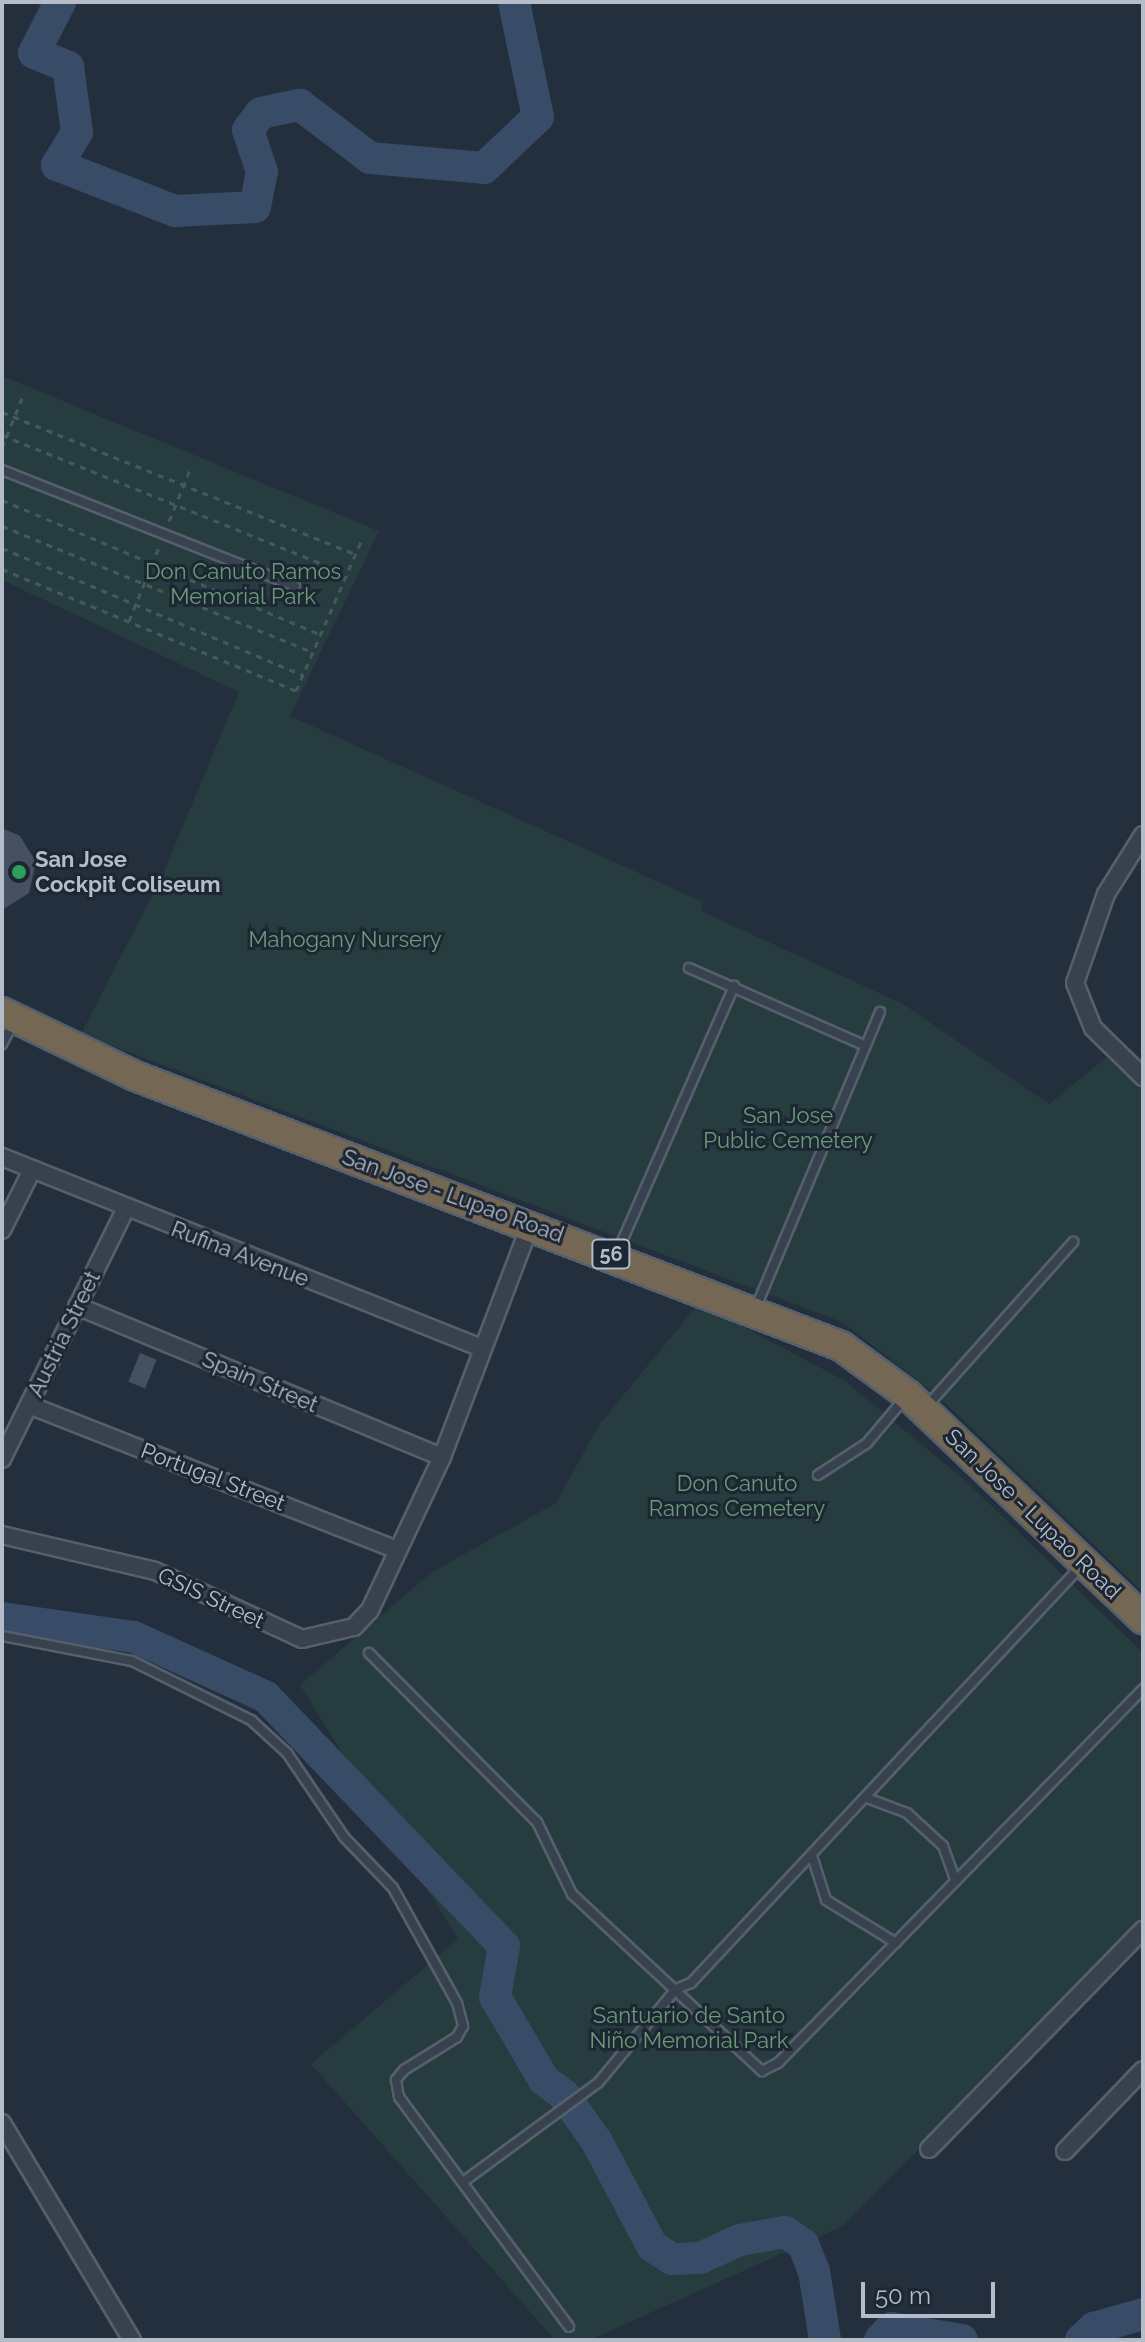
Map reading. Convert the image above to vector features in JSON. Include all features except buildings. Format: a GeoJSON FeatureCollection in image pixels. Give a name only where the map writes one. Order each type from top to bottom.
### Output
{"type":"FeatureCollection","features":[{"type":"Feature","properties":{"kind":"highway","name":"San Jose - Lupao Road"},"geometry":{"type":"LineString","coordinates":[[9,1015],[135,1076],[756,1307],[841,1346],[916,1402],[1143,1619]]}},
{"type":"Feature","properties":{"kind":"street"},"geometry":{"type":"LineString","coordinates":[[1143,835],[1110,885],[1075,983],[1093,1028],[1143,1077]]}},
{"type":"Feature","properties":{"kind":"street","name":"Rufina Avenue"},"geometry":{"type":"LineString","coordinates":[[2,1157],[125,1210],[479,1347]]}},
{"type":"Feature","properties":{"kind":"street"},"geometry":{"type":"LineString","coordinates":[[2,1230],[31,1172]]}},
{"type":"Feature","properties":{"kind":"street","name":"Austria Street"},"geometry":{"type":"LineString","coordinates":[[2,1459],[125,1210]]}},
{"type":"Feature","properties":{"kind":"street"},"geometry":{"type":"LineString","coordinates":[[398,1550],[442,1457],[479,1347],[530,1225]]}},
{"type":"Feature","properties":{"kind":"street","name":"Spain Street"},"geometry":{"type":"LineString","coordinates":[[77,1306],[442,1457]]}},
{"type":"Feature","properties":{"kind":"street","name":"Portugal Street"},"geometry":{"type":"LineString","coordinates":[[29,1405],[398,1550]]}},
{"type":"Feature","properties":{"kind":"street","name":"GSIS Street"},"geometry":{"type":"LineString","coordinates":[[2,1535],[155,1571],[302,1639],[341,1634],[366,1616],[398,1550]]}},
{"type":"Feature","properties":{"kind":"street"},"geometry":{"type":"LineString","coordinates":[[929,2149],[1141,1938]]}},
{"type":"Feature","properties":{"kind":"street"},"geometry":{"type":"LineString","coordinates":[[1065,2151],[1143,2070]]}},
{"type":"Feature","properties":{"kind":"street"},"geometry":{"type":"LineString","coordinates":[[2,2123],[132,2340]]}},
{"type":"Feature","properties":{"kind":"lane"},"geometry":{"type":"LineString","coordinates":[[2,470],[295,586]]}},
{"type":"Feature","properties":{"kind":"lane"},"geometry":{"type":"LineString","coordinates":[[689,968],[866,1046]]}},
{"type":"Feature","properties":{"kind":"lane"},"geometry":{"type":"LineString","coordinates":[[615,1256],[734,986]]}},
{"type":"Feature","properties":{"kind":"lane"},"geometry":{"type":"LineString","coordinates":[[756,1307],[880,1012]]}},
{"type":"Feature","properties":{"kind":"lane"},"geometry":{"type":"LineString","coordinates":[[2,1044],[9,1015]]}},
{"type":"Feature","properties":{"kind":"lane"},"geometry":{"type":"LineString","coordinates":[[818,1475],[867,1443],[916,1402],[1073,1242]]}},
{"type":"Feature","properties":{"kind":"lane"},"geometry":{"type":"LineString","coordinates":[[463,2182],[583,2096],[676,1989],[691,1983],[867,1798],[1084,1562]]}},
{"type":"Feature","properties":{"kind":"lane"},"geometry":{"type":"LineString","coordinates":[[2,1636],[132,1661],[251,1720],[287,1753],[344,1837],[393,1888],[457,2003],[463,2026],[457,2037],[396,2080],[399,2097],[569,2327]]}},
{"type":"Feature","properties":{"kind":"lane"},"geometry":{"type":"LineString","coordinates":[[369,1653],[537,1822],[572,1894],[762,2071],[896,1943],[1143,1689]]}},
{"type":"Feature","properties":{"kind":"lane"},"geometry":{"type":"LineString","coordinates":[[867,1798],[907,1813],[943,1846],[956,1881]]}},
{"type":"Feature","properties":{"kind":"lane"},"geometry":{"type":"LineString","coordinates":[[812,1856],[826,1900],[896,1943]]}},
{"type":"Feature","properties":{"kind":"path"},"geometry":{"type":"LineString","coordinates":[[2,448],[4,436],[22,398]]}},
{"type":"Feature","properties":{"kind":"path"},"geometry":{"type":"LineString","coordinates":[[2,412],[355,554]]}},
{"type":"Feature","properties":{"kind":"path"},"geometry":{"type":"LineString","coordinates":[[4,436],[347,574]]}},
{"type":"Feature","properties":{"kind":"path"},"geometry":{"type":"LineString","coordinates":[[2,500],[321,635]]}},
{"type":"Feature","properties":{"kind":"path"},"geometry":{"type":"LineString","coordinates":[[2,526],[313,652]]}},
{"type":"Feature","properties":{"kind":"path"},"geometry":{"type":"LineString","coordinates":[[2,569],[296,691],[363,537]]}},
{"type":"Feature","properties":{"kind":"path"},"geometry":{"type":"LineString","coordinates":[[2,548],[303,675]]}},
{"type":"Feature","properties":{"kind":"green space"},"geometry":{"type":"Polygon","coordinates":[[[2,376],[379,531],[290,716],[703,902],[701,911],[903,1004],[1049,1104],[1107,1057],[1143,1089],[1143,1592],[936,1394],[842,1322],[81,1034],[161,878],[239,692],[2,580],[2,376]]]}},
{"type":"Feature","properties":{"kind":"green space","name":"Santuario de Santo Niño Memorial Park"},"geometry":{"type":"Polygon","coordinates":[[[699,1303],[845,1381],[968,1483],[1143,1653],[1143,1923],[843,2226],[590,2340],[555,2340],[311,2064],[458,1939],[300,1685],[432,1572],[556,1503],[599,1425],[699,1303]]]}},
{"type":"Feature","properties":{"kind":"waterway"},"geometry":{"type":"LineString","coordinates":[[60,2],[34,53],[68,67],[77,132],[57,165],[175,211],[255,207],[262,172],[248,130],[261,113],[300,105],[370,158],[484,168],[538,117],[514,2]]}},
{"type":"Feature","properties":{"kind":"waterway"},"geometry":{"type":"LineString","coordinates":[[2,1618],[134,1637],[266,1697],[504,1946],[495,1997],[544,2080],[564,2095],[597,2142],[652,2246],[672,2259],[700,2258],[740,2240],[785,2232],[803,2244],[814,2271],[825,2340]]}},
{"type":"Feature","properties":{"kind":"waterway"},"geometry":{"type":"LineString","coordinates":[[1081,2340],[1094,2328],[1143,2314]]}},
{"type":"Feature","properties":{"kind":"waterway"},"geometry":{"type":"LineString","coordinates":[[880,2340],[891,2328],[962,2340]]}},
{"type":"Feature","properties":{"kind":"place","name":"San Jose Cockpit Coliseum"},"geometry":{"type":"Point","coordinates":[19,872]}},
{"type":"Feature","properties":{"kind":"park label","name":"Don Canuto Ramos Memorial Park"},"geometry":{"type":"Point","coordinates":[243,584]}},
{"type":"Feature","properties":{"kind":"park label","name":"Mahogany Nursery"},"geometry":{"type":"Point","coordinates":[345,940]}},
{"type":"Feature","properties":{"kind":"park label","name":"San Jose Public Cemetery"},"geometry":{"type":"Point","coordinates":[788,1128]}},
{"type":"Feature","properties":{"kind":"park label","name":"Don Canuto Ramos Cemetery"},"geometry":{"type":"Point","coordinates":[737,1496]}}]}
